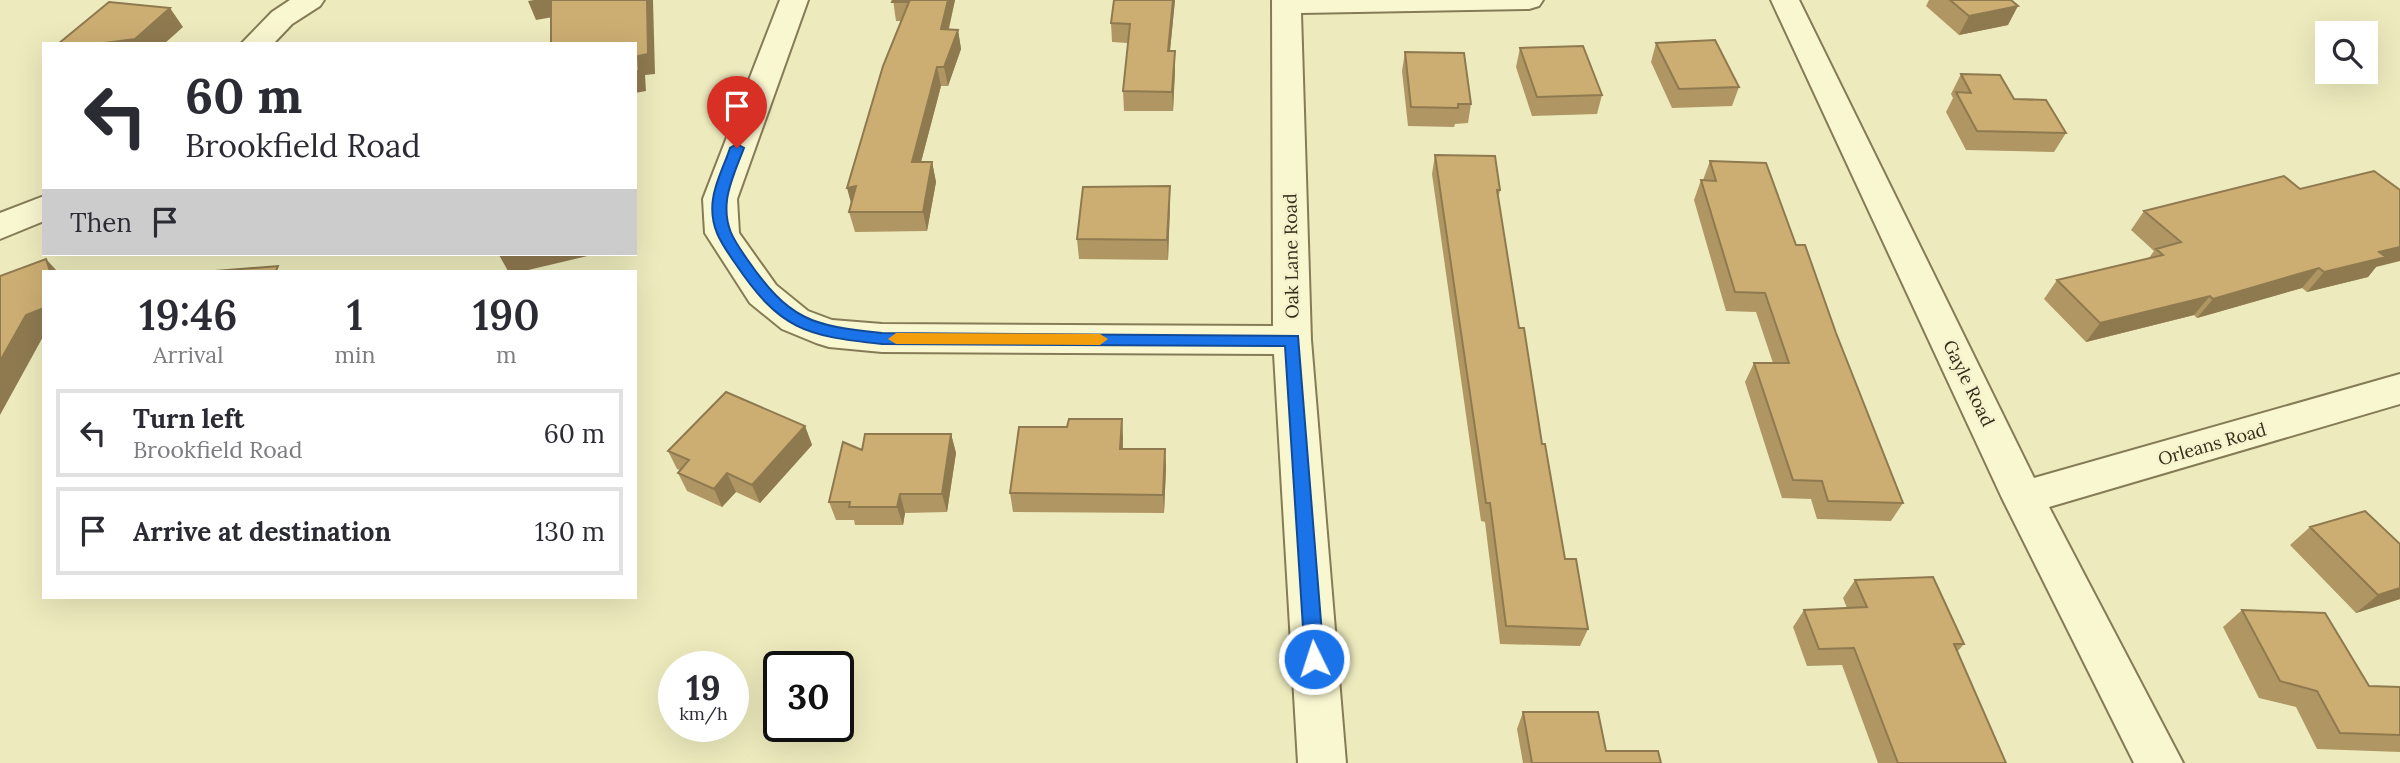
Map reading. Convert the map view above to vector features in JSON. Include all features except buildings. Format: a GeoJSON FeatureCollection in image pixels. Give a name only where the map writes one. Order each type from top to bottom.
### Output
{"type":"FeatureCollection","features":[{"type":"Feature","properties":{"kind":"street"},"geometry":{"type":"LineString","coordinates":[[258,42],[282,19],[310,0]]}},
{"type":"Feature","properties":{"kind":"street"},"geometry":{"type":"LineString","coordinates":[[794,0],[720,199],[722,233],[740,263],[763,294],[795,320],[829,333],[882,338],[1292,340]]}},
{"type":"Feature","properties":{"kind":"street"},"geometry":{"type":"LineString","coordinates":[[1286,3],[1529,0]]}},
{"type":"Feature","properties":{"kind":"street","name":"Gayle Road"},"geometry":{"type":"LineString","coordinates":[[1785,0],[2023,498],[2159,763]]}},
{"type":"Feature","properties":{"kind":"street","name":"Oak Lane Road"},"geometry":{"type":"LineString","coordinates":[[1286,3],[1292,340],[1322,763]]}},
{"type":"Feature","properties":{"kind":"street"},"geometry":{"type":"LineString","coordinates":[[0,227],[42,208]]}},
{"type":"Feature","properties":{"kind":"street","name":"Orleans Road"},"geometry":{"type":"LineString","coordinates":[[2023,498],[2400,389]]}},
{"type":"Feature","properties":{"kind":"slow traffic"},"geometry":{"type":"LineString","coordinates":[[896,339],[1100,339]]}},
{"type":"Feature","properties":{"kind":"route"},"geometry":{"type":"LineString","coordinates":[[737,148],[720,199],[722,233],[763,294],[795,320],[829,333],[882,338],[1292,340],[1314,659]]}}]}
